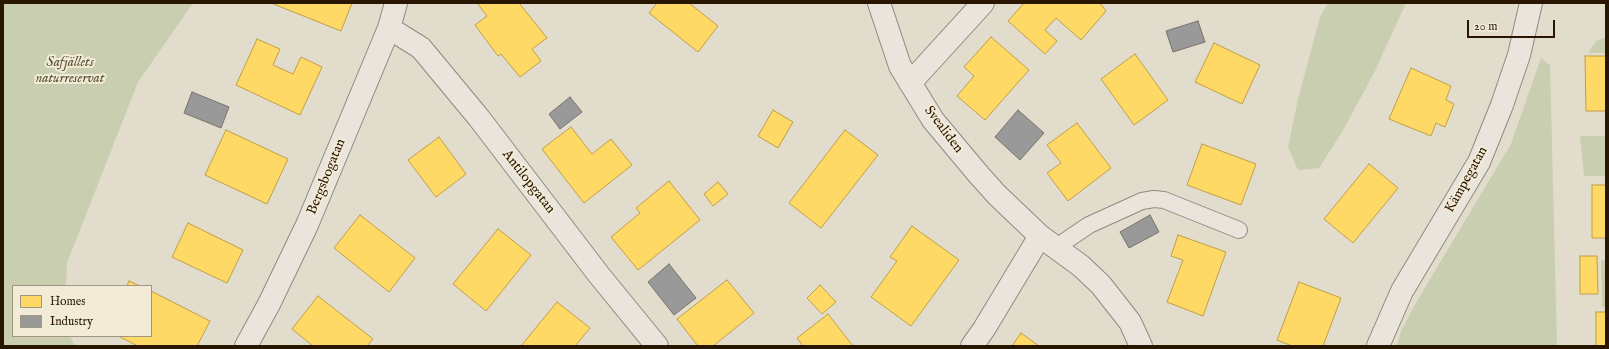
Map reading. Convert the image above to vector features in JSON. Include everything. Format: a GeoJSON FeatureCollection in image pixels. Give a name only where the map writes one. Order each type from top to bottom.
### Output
{"type":"FeatureCollection","features":[{"type":"Feature","properties":{"kind":"street","name":"Bergsbogatan"},"geometry":{"type":"LineString","coordinates":[[246,346],[307,225],[389,28],[396,3]]}},
{"type":"Feature","properties":{"kind":"street","name":"Svealiden"},"geometry":{"type":"LineString","coordinates":[[879,3],[900,66],[933,120],[979,175],[1047,242],[1081,266],[1101,285],[1130,322],[1141,346]]}},
{"type":"Feature","properties":{"kind":"street"},"geometry":{"type":"LineString","coordinates":[[910,83],[983,3]]}},
{"type":"Feature","properties":{"kind":"street","name":"Kämpegatan"},"geometry":{"type":"LineString","coordinates":[[1378,346],[1402,291],[1479,162],[1502,105],[1519,55],[1531,3]]}},
{"type":"Feature","properties":{"kind":"street","name":"Antilopgatan"},"geometry":{"type":"LineString","coordinates":[[389,28],[421,48],[479,118],[599,275],[657,346]]}},
{"type":"Feature","properties":{"kind":"street"},"geometry":{"type":"LineString","coordinates":[[972,346],[1047,242]]}},
{"type":"Feature","properties":{"kind":"lane"},"geometry":{"type":"LineString","coordinates":[[1047,242],[1142,201],[1154,199],[1164,200],[1239,230]]}},
{"type":"Feature","properties":{"kind":"green space","name":"Safjällets naturreservat"},"geometry":{"type":"Polygon","coordinates":[[[3,3],[193,3],[138,82],[67,263],[66,285],[12,285],[12,337],[70,337],[75,346],[3,346],[3,3]]]}},
{"type":"Feature","properties":{"kind":"green space"},"geometry":{"type":"Polygon","coordinates":[[[1328,3],[1406,3],[1374,73],[1342,132],[1319,168],[1298,170],[1288,147],[1298,99],[1320,17],[1328,3]]]}},
{"type":"Feature","properties":{"kind":"green space"},"geometry":{"type":"Polygon","coordinates":[[[1606,37],[1606,53],[1588,53],[1596,41],[1606,37]]]}},
{"type":"Feature","properties":{"kind":"green space"},"geometry":{"type":"Polygon","coordinates":[[[1541,58],[1550,65],[1557,346],[1397,346],[1401,331],[1417,301],[1511,144],[1541,58]]]}},
{"type":"Feature","properties":{"kind":"green space"},"geometry":{"type":"Polygon","coordinates":[[[1580,136],[1606,136],[1606,176],[1584,176],[1580,136]]]}},
{"type":"Feature","properties":{"kind":"green space"},"geometry":{"type":"Polygon","coordinates":[[[1601,260],[1606,260],[1606,307],[1602,307],[1601,260]]]}},
{"type":"Feature","properties":{"kind":"building: Homes"},"geometry":{"type":"Polygon","coordinates":[[[271,3],[352,3],[341,31],[271,3]]]}},
{"type":"Feature","properties":{"kind":"building: Homes"},"geometry":{"type":"Polygon","coordinates":[[[477,3],[519,3],[547,38],[532,49],[541,61],[520,77],[501,54],[498,56],[475,25],[487,16],[477,3]]]}},
{"type":"Feature","properties":{"kind":"building: Homes"},"geometry":{"type":"Polygon","coordinates":[[[657,3],[689,3],[718,26],[698,52],[649,13],[657,3]]]}},
{"type":"Feature","properties":{"kind":"building: Homes"},"geometry":{"type":"Polygon","coordinates":[[[1024,3],[1100,3],[1106,11],[1081,40],[1056,18],[1045,30],[1057,41],[1045,54],[1008,21],[1024,3]]]}},
{"type":"Feature","properties":{"kind":"building: Homes"},"geometry":{"type":"Polygon","coordinates":[[[991,37],[1029,70],[985,120],[957,96],[974,76],[964,67],[991,37]]]}},
{"type":"Feature","properties":{"kind":"building: Homes"},"geometry":{"type":"Polygon","coordinates":[[[257,39],[280,49],[273,65],[293,74],[301,57],[322,67],[300,115],[236,85],[257,39]]]}},
{"type":"Feature","properties":{"kind":"building: Homes"},"geometry":{"type":"Polygon","coordinates":[[[1214,43],[1260,65],[1242,104],[1195,82],[1214,43]]]}},
{"type":"Feature","properties":{"kind":"building: Homes"},"geometry":{"type":"Polygon","coordinates":[[[1135,54],[1168,100],[1134,125],[1101,79],[1135,54]]]}},
{"type":"Feature","properties":{"kind":"building: Homes"},"geometry":{"type":"Polygon","coordinates":[[[1585,56],[1606,56],[1606,111],[1586,111],[1585,56]]]}},
{"type":"Feature","properties":{"kind":"building: Homes"},"geometry":{"type":"Polygon","coordinates":[[[1411,68],[1451,86],[1446,100],[1454,104],[1445,127],[1436,123],[1431,136],[1389,119],[1411,68]]]}},
{"type":"Feature","properties":{"kind":"building: Homes"},"geometry":{"type":"Polygon","coordinates":[[[773,110],[793,122],[778,148],[758,136],[773,110]]]}},
{"type":"Feature","properties":{"kind":"building: Homes"},"geometry":{"type":"Polygon","coordinates":[[[1077,123],[1111,168],[1068,201],[1047,173],[1061,163],[1047,145],[1077,123]]]}},
{"type":"Feature","properties":{"kind":"building: Homes"},"geometry":{"type":"Polygon","coordinates":[[[571,127],[592,154],[611,139],[632,165],[584,203],[542,149],[571,127]]]}},
{"type":"Feature","properties":{"kind":"building: Homes"},"geometry":{"type":"Polygon","coordinates":[[[226,130],[288,159],[267,204],[205,175],[226,130]]]}},
{"type":"Feature","properties":{"kind":"building: Homes"},"geometry":{"type":"Polygon","coordinates":[[[845,130],[878,155],[821,228],[789,203],[845,130]]]}},
{"type":"Feature","properties":{"kind":"building: Homes"},"geometry":{"type":"Polygon","coordinates":[[[439,137],[466,174],[436,197],[408,160],[439,137]]]}},
{"type":"Feature","properties":{"kind":"building: Homes"},"geometry":{"type":"Polygon","coordinates":[[[1202,144],[1256,164],[1241,205],[1187,185],[1202,144]]]}},
{"type":"Feature","properties":{"kind":"building: Homes"},"geometry":{"type":"Polygon","coordinates":[[[1369,164],[1398,188],[1353,243],[1324,219],[1369,164]]]}},
{"type":"Feature","properties":{"kind":"building: Homes"},"geometry":{"type":"Polygon","coordinates":[[[669,181],[700,220],[638,270],[611,237],[640,213],[636,208],[669,181]]]}},
{"type":"Feature","properties":{"kind":"building: Homes"},"geometry":{"type":"Polygon","coordinates":[[[718,182],[728,194],[713,206],[704,194],[718,182]]]}},
{"type":"Feature","properties":{"kind":"building: Homes"},"geometry":{"type":"Polygon","coordinates":[[[1592,185],[1606,185],[1606,238],[1592,238],[1592,185]]]}},
{"type":"Feature","properties":{"kind":"building: Homes"},"geometry":{"type":"Polygon","coordinates":[[[360,215],[415,258],[389,292],[334,248],[360,215]]]}},
{"type":"Feature","properties":{"kind":"building: Homes"},"geometry":{"type":"Polygon","coordinates":[[[188,223],[243,250],[227,283],[172,257],[188,223]]]}},
{"type":"Feature","properties":{"kind":"building: Homes"},"geometry":{"type":"Polygon","coordinates":[[[912,226],[959,260],[911,326],[871,297],[897,261],[890,257],[912,226]]]}},
{"type":"Feature","properties":{"kind":"building: Homes"},"geometry":{"type":"Polygon","coordinates":[[[498,229],[531,255],[486,311],[453,284],[498,229]]]}},
{"type":"Feature","properties":{"kind":"building: Homes"},"geometry":{"type":"Polygon","coordinates":[[[1178,235],[1226,252],[1203,316],[1167,302],[1183,260],[1171,256],[1178,235]]]}},
{"type":"Feature","properties":{"kind":"building: Homes"},"geometry":{"type":"Polygon","coordinates":[[[1580,256],[1597,256],[1598,294],[1580,294],[1580,256]]]}},
{"type":"Feature","properties":{"kind":"building: Homes"},"geometry":{"type":"Polygon","coordinates":[[[727,280],[754,313],[713,346],[698,346],[677,319],[727,280]]]}},
{"type":"Feature","properties":{"kind":"building: Homes"},"geometry":{"type":"Polygon","coordinates":[[[129,281],[138,285],[127,285],[129,281]]]}},
{"type":"Feature","properties":{"kind":"building: Homes"},"geometry":{"type":"Polygon","coordinates":[[[1299,282],[1341,298],[1323,346],[1292,346],[1277,340],[1299,282]]]}},
{"type":"Feature","properties":{"kind":"building: Homes"},"geometry":{"type":"Polygon","coordinates":[[[820,285],[836,302],[822,314],[807,298],[820,285]]]}},
{"type":"Feature","properties":{"kind":"building: Homes"},"geometry":{"type":"Polygon","coordinates":[[[152,292],[210,321],[197,346],[138,346],[120,337],[152,337],[152,292]]]}},
{"type":"Feature","properties":{"kind":"building: Homes"},"geometry":{"type":"Polygon","coordinates":[[[318,296],[373,339],[367,346],[313,346],[292,329],[318,296]]]}},
{"type":"Feature","properties":{"kind":"building: Homes"},"geometry":{"type":"Polygon","coordinates":[[[557,302],[590,328],[575,346],[521,346],[557,302]]]}},
{"type":"Feature","properties":{"kind":"building: Homes"},"geometry":{"type":"Polygon","coordinates":[[[1596,312],[1606,312],[1606,346],[1596,346],[1596,312]]]}},
{"type":"Feature","properties":{"kind":"building: Homes"},"geometry":{"type":"Polygon","coordinates":[[[828,314],[853,346],[803,346],[797,338],[828,314]]]}},
{"type":"Feature","properties":{"kind":"building: Homes"},"geometry":{"type":"Polygon","coordinates":[[[1021,333],[1039,346],[1012,346],[1021,333]]]}},
{"type":"Feature","properties":{"kind":"building: Industry"},"geometry":{"type":"Polygon","coordinates":[[[1198,21],[1205,42],[1173,52],[1166,31],[1198,21]]]}},
{"type":"Feature","properties":{"kind":"building: Industry"},"geometry":{"type":"Polygon","coordinates":[[[192,92],[229,107],[221,128],[184,113],[192,92]]]}},
{"type":"Feature","properties":{"kind":"building: Industry"},"geometry":{"type":"Polygon","coordinates":[[[570,97],[582,112],[560,129],[549,114],[570,97]]]}},
{"type":"Feature","properties":{"kind":"building: Industry"},"geometry":{"type":"Polygon","coordinates":[[[1018,110],[1044,133],[1020,160],[995,137],[1018,110]]]}},
{"type":"Feature","properties":{"kind":"building: Industry"},"geometry":{"type":"Polygon","coordinates":[[[1150,215],[1159,232],[1129,248],[1120,232],[1150,215]]]}},
{"type":"Feature","properties":{"kind":"building: Industry"},"geometry":{"type":"Polygon","coordinates":[[[669,264],[696,298],[674,315],[648,282],[669,264]]]}}]}
